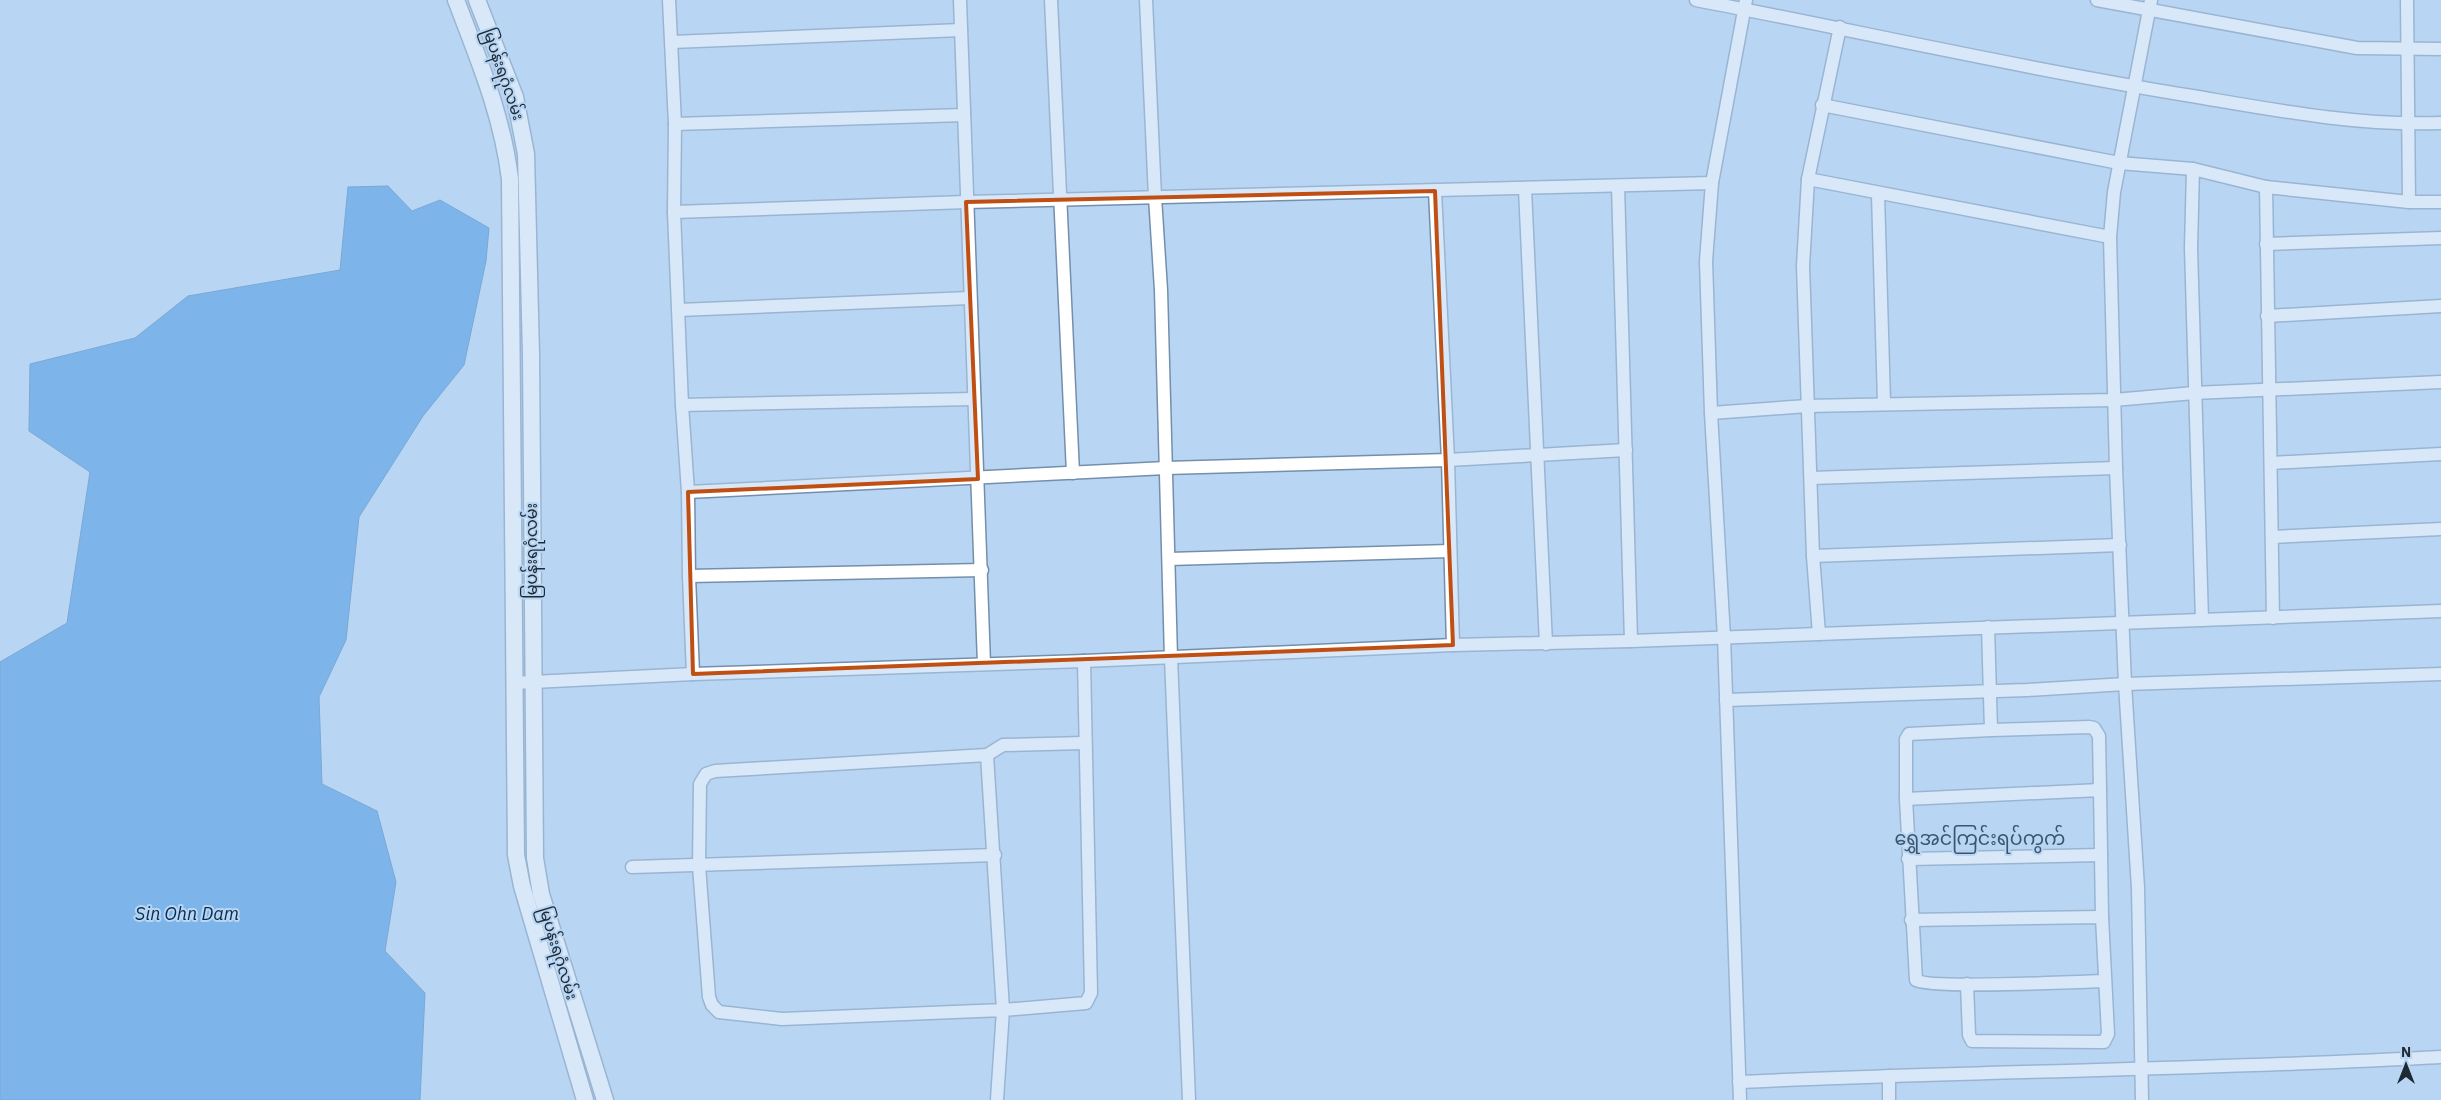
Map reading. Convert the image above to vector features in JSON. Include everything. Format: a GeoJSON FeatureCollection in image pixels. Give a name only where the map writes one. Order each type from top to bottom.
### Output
{"type":"FeatureCollection","features":[{"type":"Feature","properties":{"kind":"main road","name":"မြပန်းရဂုံလမ်း"},"geometry":{"type":"LineString","coordinates":[[456,0],[490,89],[505,141],[510,179],[513,426],[513,683],[515,842],[518,871],[584,1100]]}},
{"type":"Feature","properties":{"kind":"main road","name":"မြပန်းရဂုံလမ်း"},"geometry":{"type":"LineString","coordinates":[[477,0],[515,97],[526,154],[531,354],[533,835],[537,875],[605,1100]]}},
{"type":"Feature","properties":{"kind":"street"},"geometry":{"type":"LineString","coordinates":[[669,0],[675,124],[674,212],[682,405],[688,492],[693,674]]}},
{"type":"Feature","properties":{"kind":"street"},"geometry":{"type":"LineString","coordinates":[[960,0],[984,664]]}},
{"type":"Feature","properties":{"kind":"street"},"geometry":{"type":"LineString","coordinates":[[1051,0],[1073,473]]}},
{"type":"Feature","properties":{"kind":"street"},"geometry":{"type":"LineString","coordinates":[[1146,0],[1161,290],[1171,658],[1189,1100]]}},
{"type":"Feature","properties":{"kind":"street"},"geometry":{"type":"LineString","coordinates":[[1696,0],[1745,5],[1840,28],[2134,87],[2328,118],[2408,124],[2441,123]]}},
{"type":"Feature","properties":{"kind":"street"},"geometry":{"type":"LineString","coordinates":[[2097,0],[2150,5],[2357,48],[2441,49]]}},
{"type":"Feature","properties":{"kind":"street"},"geometry":{"type":"LineString","coordinates":[[2407,0],[2409,202]]}},
{"type":"Feature","properties":{"kind":"street"},"geometry":{"type":"LineString","coordinates":[[1740,1100],[1724,637],[1711,413],[1706,261],[1712,183],[1745,5]]}},
{"type":"Feature","properties":{"kind":"street"},"geometry":{"type":"LineString","coordinates":[[2142,1100],[2138,888],[2122,623],[2110,237],[2119,163],[2150,5]]}},
{"type":"Feature","properties":{"kind":"street"},"geometry":{"type":"LineString","coordinates":[[1819,634],[1813,556],[1803,266],[1808,179],[1822,105],[1840,28]]}},
{"type":"Feature","properties":{"kind":"street"},"geometry":{"type":"LineString","coordinates":[[672,42],[961,30]]}},
{"type":"Feature","properties":{"kind":"street"},"geometry":{"type":"LineString","coordinates":[[1822,105],[2119,163],[2193,170],[2266,187],[2409,202],[2441,202]]}},
{"type":"Feature","properties":{"kind":"street"},"geometry":{"type":"LineString","coordinates":[[675,124],[964,115]]}},
{"type":"Feature","properties":{"kind":"street"},"geometry":{"type":"LineString","coordinates":[[2193,170],[2191,248],[2202,620]]}},
{"type":"Feature","properties":{"kind":"street"},"geometry":{"type":"LineString","coordinates":[[1808,179],[1878,194],[2110,237]]}},
{"type":"Feature","properties":{"kind":"street"},"geometry":{"type":"LineString","coordinates":[[674,212],[1061,199],[1525,190],[1712,183]]}},
{"type":"Feature","properties":{"kind":"street"},"geometry":{"type":"LineString","coordinates":[[1618,186],[1631,641]]}},
{"type":"Feature","properties":{"kind":"street"},"geometry":{"type":"LineString","coordinates":[[2266,187],[2267,391],[2271,463],[2273,618]]}},
{"type":"Feature","properties":{"kind":"street"},"geometry":{"type":"LineString","coordinates":[[1525,190],[1539,456],[1546,644]]}},
{"type":"Feature","properties":{"kind":"street"},"geometry":{"type":"LineString","coordinates":[[1435,191],[1448,460],[1453,645]]}},
{"type":"Feature","properties":{"kind":"street"},"geometry":{"type":"LineString","coordinates":[[1878,194],[1884,404]]}},
{"type":"Feature","properties":{"kind":"street"},"geometry":{"type":"LineString","coordinates":[[2266,244],[2441,238]]}},
{"type":"Feature","properties":{"kind":"street"},"geometry":{"type":"LineString","coordinates":[[679,310],[970,298]]}},
{"type":"Feature","properties":{"kind":"street"},"geometry":{"type":"LineString","coordinates":[[2267,316],[2441,306]]}},
{"type":"Feature","properties":{"kind":"street"},"geometry":{"type":"LineString","coordinates":[[1711,413],[1807,406],[2114,400],[2194,393],[2441,382]]}},
{"type":"Feature","properties":{"kind":"street"},"geometry":{"type":"LineString","coordinates":[[682,405],[974,399]]}},
{"type":"Feature","properties":{"kind":"street"},"geometry":{"type":"LineString","coordinates":[[688,492],[978,479],[1166,468],[1448,460],[1626,450]]}},
{"type":"Feature","properties":{"kind":"street"},"geometry":{"type":"LineString","coordinates":[[2271,463],[2441,454]]}},
{"type":"Feature","properties":{"kind":"street"},"geometry":{"type":"LineString","coordinates":[[1811,478],[2116,468]]}},
{"type":"Feature","properties":{"kind":"street"},"geometry":{"type":"LineString","coordinates":[[2272,537],[2441,529]]}},
{"type":"Feature","properties":{"kind":"street"},"geometry":{"type":"LineString","coordinates":[[1813,556],[2120,545]]}},
{"type":"Feature","properties":{"kind":"street"},"geometry":{"type":"LineString","coordinates":[[1169,559],[1450,551]]}},
{"type":"Feature","properties":{"kind":"street"},"geometry":{"type":"LineString","coordinates":[[689,576],[982,570]]}},
{"type":"Feature","properties":{"kind":"street"},"geometry":{"type":"LineString","coordinates":[[513,683],[693,674],[1171,658],[1453,645],[1546,644],[2441,611]]}},
{"type":"Feature","properties":{"kind":"street"},"geometry":{"type":"LineString","coordinates":[[1988,628],[1991,730]]}},
{"type":"Feature","properties":{"kind":"street"},"geometry":{"type":"LineString","coordinates":[[1084,661],[1084,743],[1091,993],[1086,1003],[1003,1010],[782,1019],[719,1012],[712,1006],[709,997],[699,866],[700,784],[706,774],[987,754],[1003,745],[1084,743]]}},
{"type":"Feature","properties":{"kind":"street"},"geometry":{"type":"LineString","coordinates":[[1726,700],[2441,674]]}},
{"type":"Feature","properties":{"kind":"street"},"geometry":{"type":"LineString","coordinates":[[1967,984],[1969,1035],[1972,1041],[2100,1043],[2106,1039],[2108,1034],[2102,918],[2099,736],[2094,728],[1909,734],[1906,739],[1906,799],[1911,920],[1916,980],[1928,984],[2105,981]]}},
{"type":"Feature","properties":{"kind":"street"},"geometry":{"type":"LineString","coordinates":[[987,754],[995,855],[1003,1010],[998,1100]]}},
{"type":"Feature","properties":{"kind":"street"},"geometry":{"type":"LineString","coordinates":[[1906,799],[2100,790]]}},
{"type":"Feature","properties":{"kind":"street"},"geometry":{"type":"LineString","coordinates":[[632,867],[995,855]]}},
{"type":"Feature","properties":{"kind":"street"},"geometry":{"type":"LineString","coordinates":[[1908,859],[2101,855]]}},
{"type":"Feature","properties":{"kind":"street"},"geometry":{"type":"LineString","coordinates":[[1911,920],[2102,918]]}},
{"type":"Feature","properties":{"kind":"street"},"geometry":{"type":"LineString","coordinates":[[1739,1082],[2296,1065],[2441,1057]]}},
{"type":"Feature","properties":{"kind":"street"},"geometry":{"type":"LineString","coordinates":[[1889,1076],[1889,1100]]}},
{"type":"Feature","properties":{"kind":"highlighted area"},"geometry":{"type":"Polygon","coordinates":[[[1435,191],[1453,645],[693,674],[688,492],[978,479],[966,202],[1435,191]]]}},
{"type":"Feature","properties":{"kind":"water","name":"Sin Ohn Dam"},"geometry":{"type":"Polygon","coordinates":[[[388,186],[412,211],[440,200],[489,228],[486,261],[464,365],[423,416],[359,517],[346,640],[319,697],[322,784],[377,811],[396,882],[385,951],[425,993],[420,1100],[0,1100],[0,662],[67,623],[90,472],[29,431],[30,364],[135,338],[188,296],[340,270],[348,187],[388,186]]]}},
{"type":"Feature","properties":{"kind":"district","name":"ရွှေအင်ကြင်းရပ်ကွက်"},"geometry":{"type":"Point","coordinates":[1980,838]}}]}
